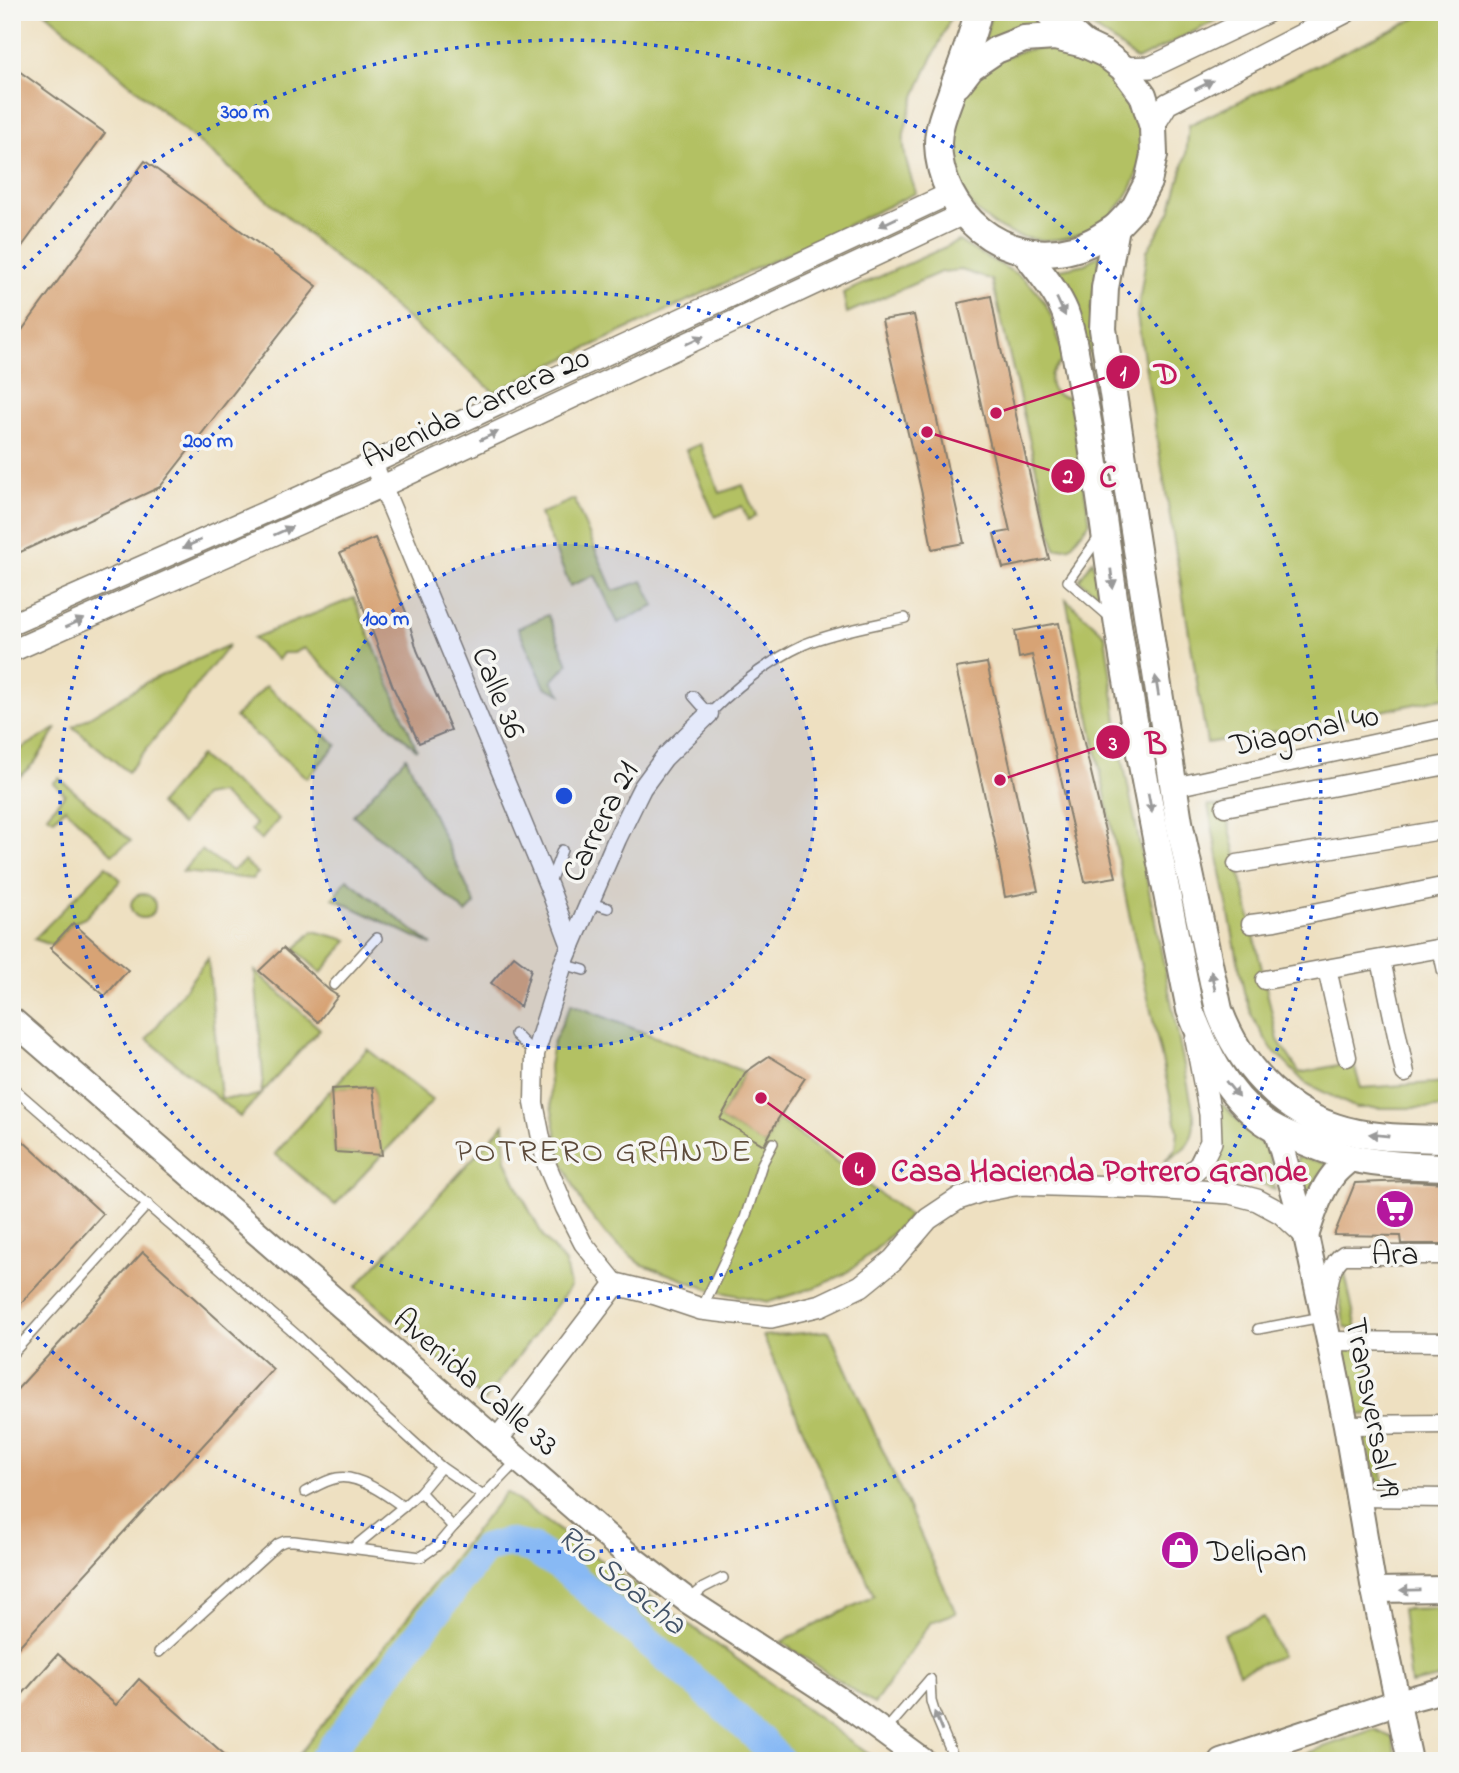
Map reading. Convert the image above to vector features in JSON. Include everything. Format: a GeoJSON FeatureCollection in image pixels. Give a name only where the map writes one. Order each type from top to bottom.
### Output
{"type":"FeatureCollection","features":[{"type":"Feature","properties":{"kind":"main road"},"geometry":{"type":"LineString","coordinates":[[953,91],[971,68],[996,50],[1024,39],[1055,37],[1084,44],[1105,54],[1123,68],[1143,95],[1153,127],[1154,155],[1148,182],[1135,207],[1116,228],[1095,241],[1073,249],[1048,253],[1024,251],[1001,243],[980,231],[956,204],[940,169],[938,142],[942,116],[953,91],[978,12]]}},
{"type":"Feature","properties":{"kind":"main road"},"geometry":{"type":"LineString","coordinates":[[1048,12],[1084,44]]}},
{"type":"Feature","properties":{"kind":"main road"},"geometry":{"type":"LineString","coordinates":[[1116,228],[1104,288],[1103,329],[1179,822],[1219,1010],[1235,1045],[1250,1068],[1289,1104],[1335,1127],[1360,1133],[1447,1139]]}},
{"type":"Feature","properties":{"kind":"main road"},"geometry":{"type":"LineString","coordinates":[[1024,251],[1052,289],[1070,328],[1106,528],[1136,733],[1190,1010],[1201,1039],[1222,1076],[1243,1103],[1276,1129],[1351,1158],[1412,1166],[1447,1167]]}},
{"type":"Feature","properties":{"kind":"main road","name":"Avenida Calle 33"},"geometry":{"type":"LineString","coordinates":[[12,1020],[633,1559],[688,1601],[838,1698],[923,1761]]}},
{"type":"Feature","properties":{"kind":"main road","name":"Transversal 19"},"geometry":{"type":"LineString","coordinates":[[1276,1129],[1306,1236],[1329,1341],[1374,1590],[1410,1761]]}},
{"type":"Feature","properties":{"kind":"main road"},"geometry":{"type":"LineString","coordinates":[[1306,1236],[1326,1185],[1335,1172],[1351,1158]]}},
{"type":"Feature","properties":{"kind":"main road"},"geometry":{"type":"LineString","coordinates":[[1374,1590],[1447,1589]]}},
{"type":"Feature","properties":{"kind":"main road"},"geometry":{"type":"LineString","coordinates":[[1221,1761],[1398,1702],[1447,1689]]}},
{"type":"Feature","properties":{"kind":"street"},"geometry":{"type":"LineString","coordinates":[[1123,68],[1151,67],[1267,12]]}},
{"type":"Feature","properties":{"kind":"street"},"geometry":{"type":"LineString","coordinates":[[1153,127],[1167,104],[1346,12]]}},
{"type":"Feature","properties":{"kind":"street","name":"Avenida Carrera 20"},"geometry":{"type":"LineString","coordinates":[[12,624],[956,204]]}},
{"type":"Feature","properties":{"kind":"street","name":"Avenida Carrera 20"},"geometry":{"type":"LineString","coordinates":[[12,651],[383,486],[956,204]]}},
{"type":"Feature","properties":{"kind":"street","name":"Calle 36"},"geometry":{"type":"LineString","coordinates":[[373,463],[572,946]]}},
{"type":"Feature","properties":{"kind":"street","name":"Carrera 21"},"geometry":{"type":"LineString","coordinates":[[616,1284],[583,1243],[546,1163],[534,1103],[535,1054],[563,964],[599,905],[617,839],[642,788],[664,758],[709,714]]}},
{"type":"Feature","properties":{"kind":"street","name":"Diagonal 40"},"geometry":{"type":"LineString","coordinates":[[1174,788],[1447,728]]}},
{"type":"Feature","properties":{"kind":"street"},"geometry":{"type":"LineString","coordinates":[[1225,807],[1447,765]]}},
{"type":"Feature","properties":{"kind":"street"},"geometry":{"type":"LineString","coordinates":[[1237,864],[1447,829]]}},
{"type":"Feature","properties":{"kind":"street"},"geometry":{"type":"LineString","coordinates":[[1251,924],[1447,886]]}},
{"type":"Feature","properties":{"kind":"street"},"geometry":{"type":"LineString","coordinates":[[1265,980],[1444,948],[1447,971]]}},
{"type":"Feature","properties":{"kind":"street"},"geometry":{"type":"LineString","coordinates":[[1381,960],[1405,1073]]}},
{"type":"Feature","properties":{"kind":"street"},"geometry":{"type":"LineString","coordinates":[[1328,969],[1347,1057]]}},
{"type":"Feature","properties":{"kind":"street"},"geometry":{"type":"LineString","coordinates":[[1152,1188],[1186,1178],[1199,1166],[1211,1142],[1210,1114],[1190,1010]]}},
{"type":"Feature","properties":{"kind":"street"},"geometry":{"type":"LineString","coordinates":[[496,1440],[616,1284],[701,1309],[771,1317],[821,1305],[861,1286],[893,1260],[928,1219],[958,1199],[979,1192],[1019,1184],[1110,1177],[1152,1188],[1230,1193],[1257,1200],[1281,1213],[1306,1236]]}},
{"type":"Feature","properties":{"kind":"street"},"geometry":{"type":"LineString","coordinates":[[1323,1316],[1333,1267],[1344,1255],[1447,1255]]}},
{"type":"Feature","properties":{"kind":"street"},"geometry":{"type":"LineString","coordinates":[[1329,1341],[1447,1342]]}},
{"type":"Feature","properties":{"kind":"street"},"geometry":{"type":"LineString","coordinates":[[1346,1425],[1447,1424]]}},
{"type":"Feature","properties":{"kind":"street"},"geometry":{"type":"LineString","coordinates":[[1357,1497],[1447,1498]]}},
{"type":"Feature","properties":{"kind":"lane"},"geometry":{"type":"LineString","coordinates":[[1106,528],[1068,581],[1118,624]]}},
{"type":"Feature","properties":{"kind":"lane","name":"Carrera 21"},"geometry":{"type":"LineString","coordinates":[[709,714],[734,689],[776,659],[807,643],[905,618]]}},
{"type":"Feature","properties":{"kind":"lane"},"geometry":{"type":"LineString","coordinates":[[693,696],[709,714]]}},
{"type":"Feature","properties":{"kind":"lane"},"geometry":{"type":"LineString","coordinates":[[549,887],[562,850]]}},
{"type":"Feature","properties":{"kind":"lane"},"geometry":{"type":"LineString","coordinates":[[334,985],[377,938]]}},
{"type":"Feature","properties":{"kind":"lane"},"geometry":{"type":"LineString","coordinates":[[563,964],[584,970]]}},
{"type":"Feature","properties":{"kind":"lane"},"geometry":{"type":"LineString","coordinates":[[515,1034],[535,1054]]}},
{"type":"Feature","properties":{"kind":"lane"},"geometry":{"type":"LineString","coordinates":[[12,1087],[148,1204],[441,1467],[483,1496]]}},
{"type":"Feature","properties":{"kind":"lane"},"geometry":{"type":"LineString","coordinates":[[701,1309],[745,1218],[762,1164],[773,1143]]}},
{"type":"Feature","properties":{"kind":"lane"},"geometry":{"type":"LineString","coordinates":[[12,1354],[148,1204]]}},
{"type":"Feature","properties":{"kind":"lane"},"geometry":{"type":"LineString","coordinates":[[1258,1329],[1323,1316]]}},
{"type":"Feature","properties":{"kind":"lane"},"geometry":{"type":"LineString","coordinates":[[159,1651],[278,1544],[294,1541],[421,1557],[437,1546],[518,1460]]}},
{"type":"Feature","properties":{"kind":"lane"},"geometry":{"type":"LineString","coordinates":[[353,1548],[420,1492],[441,1467]]}},
{"type":"Feature","properties":{"kind":"lane"},"geometry":{"type":"LineString","coordinates":[[305,1492],[338,1478],[348,1478],[385,1494],[403,1507]]}},
{"type":"Feature","properties":{"kind":"lane"},"geometry":{"type":"LineString","coordinates":[[420,1492],[453,1527]]}},
{"type":"Feature","properties":{"kind":"lane"},"geometry":{"type":"LineString","coordinates":[[688,1601],[703,1588],[723,1578]]}},
{"type":"Feature","properties":{"kind":"lane"},"geometry":{"type":"LineString","coordinates":[[885,1731],[930,1679],[934,1711],[955,1761]]}},
{"type":"Feature","properties":{"kind":"green space"},"geometry":{"type":"Polygon","coordinates":[[[45,12],[953,12],[917,91],[904,134],[905,156],[916,193],[494,392],[45,12]]]}},
{"type":"Feature","properties":{"kind":"green space"},"geometry":{"type":"Polygon","coordinates":[[[991,12],[1031,12],[1042,29],[984,44],[991,12]]]}},
{"type":"Feature","properties":{"kind":"green space"},"geometry":{"type":"Polygon","coordinates":[[[1073,12],[1233,12],[1137,60],[1077,18],[1073,12]]]}},
{"type":"Feature","properties":{"kind":"green space"},"geometry":{"type":"Polygon","coordinates":[[[1429,12],[1444,12],[1447,17],[1447,697],[1331,722],[1207,743],[1137,316],[1147,251],[1170,212],[1186,156],[1189,125],[1429,12]]]}},
{"type":"Feature","properties":{"kind":"green space"},"geometry":{"type":"Polygon","coordinates":[[[1046,48],[1065,49],[1083,55],[1114,76],[1135,107],[1141,125],[1141,163],[1135,181],[1114,212],[1083,233],[1065,239],[1046,240],[1027,239],[1009,233],[978,212],[957,181],[951,163],[950,144],[951,125],[957,107],[978,76],[1009,55],[1027,49],[1046,48]]]}},
{"type":"Feature","properties":{"kind":"green space"},"geometry":{"type":"Polygon","coordinates":[[[959,241],[1025,280],[1041,297],[1052,318],[1065,363],[1059,364],[1051,373],[1050,383],[1056,394],[1069,397],[1090,522],[1070,547],[1055,549],[992,280],[961,270],[941,272],[847,313],[843,293],[959,241]]]}},
{"type":"Feature","properties":{"kind":"green space"},"geometry":{"type":"Polygon","coordinates":[[[1101,253],[1091,309],[1094,371],[1079,315],[1051,271],[1085,264],[1101,253]]]}},
{"type":"Feature","properties":{"kind":"green space"},"geometry":{"type":"Polygon","coordinates":[[[700,444],[720,493],[743,485],[756,516],[748,520],[742,506],[715,517],[686,450],[700,444]]]}},
{"type":"Feature","properties":{"kind":"green space"},"geometry":{"type":"Polygon","coordinates":[[[574,499],[613,591],[643,581],[655,606],[618,623],[595,575],[570,586],[540,514],[574,499]]]}},
{"type":"Feature","properties":{"kind":"green space"},"geometry":{"type":"Polygon","coordinates":[[[1093,560],[1099,596],[1079,580],[1093,560]]]}},
{"type":"Feature","properties":{"kind":"green space"},"geometry":{"type":"Polygon","coordinates":[[[354,598],[417,750],[304,648],[294,653],[283,653],[278,660],[253,638],[354,598]]]}},
{"type":"Feature","properties":{"kind":"green space"},"geometry":{"type":"Polygon","coordinates":[[[1066,599],[1105,635],[1122,756],[1194,1115],[1193,1132],[1188,1144],[1164,1162],[1176,1149],[1178,1131],[1128,909],[1066,599]]]}},
{"type":"Feature","properties":{"kind":"green space"},"geometry":{"type":"Polygon","coordinates":[[[548,615],[568,664],[552,681],[561,694],[545,687],[518,628],[548,615]]]}},
{"type":"Feature","properties":{"kind":"green space"},"geometry":{"type":"Polygon","coordinates":[[[229,645],[128,772],[73,727],[147,682],[229,645]]]}},
{"type":"Feature","properties":{"kind":"green space"},"geometry":{"type":"Polygon","coordinates":[[[266,686],[337,745],[307,778],[235,717],[266,686]]]}},
{"type":"Feature","properties":{"kind":"green space"},"geometry":{"type":"Polygon","coordinates":[[[57,728],[35,762],[12,784],[12,754],[57,728]]]}},
{"type":"Feature","properties":{"kind":"green space"},"geometry":{"type":"Polygon","coordinates":[[[200,756],[279,819],[261,840],[251,830],[256,824],[220,793],[203,796],[181,825],[159,804],[200,756]]]}},
{"type":"Feature","properties":{"kind":"green space"},"geometry":{"type":"Polygon","coordinates":[[[406,757],[475,904],[466,913],[353,815],[406,757]]]}},
{"type":"Feature","properties":{"kind":"green space"},"geometry":{"type":"Polygon","coordinates":[[[59,778],[131,841],[112,854],[65,808],[54,819],[47,815],[65,794],[53,783],[59,778]]]}},
{"type":"Feature","properties":{"kind":"green space"},"geometry":{"type":"Polygon","coordinates":[[[1208,805],[1225,807],[1278,1040],[1300,1073],[1353,1062],[1361,1088],[1447,1082],[1447,1108],[1356,1108],[1305,1083],[1270,1047],[1252,1016],[1244,992],[1208,805]]]}},
{"type":"Feature","properties":{"kind":"green space"},"geometry":{"type":"Polygon","coordinates":[[[201,850],[232,871],[244,861],[258,873],[252,879],[182,872],[201,850]]]}},
{"type":"Feature","properties":{"kind":"green space"},"geometry":{"type":"Polygon","coordinates":[[[106,866],[121,880],[85,918],[73,923],[52,945],[34,939],[106,866]]]}},
{"type":"Feature","properties":{"kind":"green space"},"geometry":{"type":"Polygon","coordinates":[[[347,879],[432,945],[333,898],[347,879]]]}},
{"type":"Feature","properties":{"kind":"green space"},"geometry":{"type":"Polygon","coordinates":[[[143,894],[151,898],[155,906],[151,914],[143,918],[135,914],[131,906],[135,898],[143,894]]]}},
{"type":"Feature","properties":{"kind":"green space"},"geometry":{"type":"Polygon","coordinates":[[[313,931],[348,940],[321,973],[295,949],[313,931]]]}},
{"type":"Feature","properties":{"kind":"green space"},"geometry":{"type":"Polygon","coordinates":[[[208,958],[221,1098],[246,1098],[261,1094],[240,1117],[147,1039],[208,958]]]}},
{"type":"Feature","properties":{"kind":"green space"},"geometry":{"type":"Polygon","coordinates":[[[255,971],[320,1029],[261,1094],[263,1077],[255,971]]]}},
{"type":"Feature","properties":{"kind":"green space"},"geometry":{"type":"Polygon","coordinates":[[[571,1004],[745,1072],[720,1119],[765,1145],[778,1119],[910,1216],[845,1274],[816,1287],[769,1302],[711,1290],[641,1264],[606,1235],[584,1207],[561,1159],[551,1105],[549,1066],[553,1043],[571,1004]]]}},
{"type":"Feature","properties":{"kind":"green space"},"geometry":{"type":"Polygon","coordinates":[[[367,1049],[433,1100],[335,1205],[275,1154],[330,1090],[335,1152],[381,1154],[373,1087],[332,1089],[367,1049]]]}},
{"type":"Feature","properties":{"kind":"green space"},"geometry":{"type":"Polygon","coordinates":[[[1213,1095],[1269,1154],[1275,1190],[1241,1175],[1207,1176],[1217,1160],[1221,1146],[1213,1095]]]}},
{"type":"Feature","properties":{"kind":"green space"},"geometry":{"type":"Polygon","coordinates":[[[504,1124],[506,1160],[544,1238],[565,1263],[570,1287],[485,1401],[356,1287],[504,1124]]]}},
{"type":"Feature","properties":{"kind":"green space"},"geometry":{"type":"Polygon","coordinates":[[[1297,1157],[1328,1163],[1305,1199],[1297,1157]]]}},
{"type":"Feature","properties":{"kind":"green space"},"geometry":{"type":"Polygon","coordinates":[[[1344,1269],[1357,1329],[1345,1328],[1336,1277],[1344,1269]]]}},
{"type":"Feature","properties":{"kind":"green space"},"geometry":{"type":"Polygon","coordinates":[[[829,1331],[956,1613],[931,1622],[874,1704],[781,1642],[874,1596],[763,1336],[829,1331]]]}},
{"type":"Feature","properties":{"kind":"green space"},"geometry":{"type":"Polygon","coordinates":[[[1342,1348],[1367,1351],[1375,1414],[1359,1415],[1342,1348]]]}},
{"type":"Feature","properties":{"kind":"green space"},"geometry":{"type":"Polygon","coordinates":[[[1363,1433],[1374,1433],[1385,1489],[1380,1489],[1363,1433]]]}},
{"type":"Feature","properties":{"kind":"green space"},"geometry":{"type":"Polygon","coordinates":[[[506,1492],[878,1761],[294,1761],[506,1492]]]}},
{"type":"Feature","properties":{"kind":"green space"},"geometry":{"type":"Polygon","coordinates":[[[1447,1608],[1447,1676],[1411,1684],[1402,1609],[1447,1608]]]}},
{"type":"Feature","properties":{"kind":"green space"},"geometry":{"type":"Polygon","coordinates":[[[1264,1617],[1281,1656],[1239,1673],[1223,1634],[1264,1617]]]}},
{"type":"Feature","properties":{"kind":"green space"},"geometry":{"type":"Polygon","coordinates":[[[1374,1729],[1393,1738],[1396,1761],[1284,1761],[1374,1729]]]}},
{"type":"Feature","properties":{"kind":"building"},"geometry":{"type":"Polygon","coordinates":[[[12,66],[105,133],[12,260],[12,66]]]}},
{"type":"Feature","properties":{"kind":"building"},"geometry":{"type":"Polygon","coordinates":[[[145,161],[317,286],[160,487],[12,556],[12,344],[145,161]]]}},
{"type":"Feature","properties":{"kind":"building"},"geometry":{"type":"Polygon","coordinates":[[[991,296],[1049,559],[1003,568],[994,534],[1010,531],[958,303],[991,296]]]}},
{"type":"Feature","properties":{"kind":"building"},"geometry":{"type":"Polygon","coordinates":[[[914,315],[964,543],[932,549],[882,320],[914,315]]]}},
{"type":"Feature","properties":{"kind":"building"},"geometry":{"type":"Polygon","coordinates":[[[375,538],[406,612],[417,650],[451,730],[419,743],[393,687],[352,577],[340,553],[375,538]]]}},
{"type":"Feature","properties":{"kind":"building"},"geometry":{"type":"Polygon","coordinates":[[[1059,623],[1075,705],[1116,877],[1085,882],[1032,655],[1019,658],[1015,631],[1059,623]]]}},
{"type":"Feature","properties":{"kind":"building"},"geometry":{"type":"Polygon","coordinates":[[[987,663],[1038,891],[1005,897],[956,668],[987,663]]]}},
{"type":"Feature","properties":{"kind":"building"},"geometry":{"type":"Polygon","coordinates":[[[73,923],[128,970],[105,996],[50,948],[73,923]]]}},
{"type":"Feature","properties":{"kind":"building"},"geometry":{"type":"Polygon","coordinates":[[[283,948],[338,996],[318,1022],[259,971],[283,948]]]}},
{"type":"Feature","properties":{"kind":"building"},"geometry":{"type":"Polygon","coordinates":[[[514,956],[531,969],[520,1007],[491,983],[514,956]]]}},
{"type":"Feature","properties":{"kind":"building"},"geometry":{"type":"Polygon","coordinates":[[[769,1056],[805,1078],[764,1145],[720,1119],[746,1072],[769,1056]]]}},
{"type":"Feature","properties":{"kind":"building"},"geometry":{"type":"Polygon","coordinates":[[[373,1087],[382,1155],[335,1152],[331,1089],[373,1087]]]}},
{"type":"Feature","properties":{"kind":"building"},"geometry":{"type":"Polygon","coordinates":[[[12,1131],[103,1214],[12,1313],[12,1131]]]}},
{"type":"Feature","properties":{"kind":"building","name":"Ara"},"geometry":{"type":"Polygon","coordinates":[[[1355,1183],[1447,1183],[1447,1244],[1402,1244],[1401,1236],[1334,1235],[1355,1183]]]}},
{"type":"Feature","properties":{"kind":"building"},"geometry":{"type":"Polygon","coordinates":[[[143,1252],[273,1369],[12,1654],[12,1395],[143,1252]]]}},
{"type":"Feature","properties":{"kind":"building"},"geometry":{"type":"Polygon","coordinates":[[[58,1654],[116,1705],[139,1679],[232,1761],[12,1761],[12,1706],[58,1654]]]}},
{"type":"Feature","properties":{"kind":"waterway","name":"Río Soacha"},"geometry":{"type":"LineString","coordinates":[[322,1761],[484,1549],[507,1543],[532,1548],[564,1569],[753,1733],[780,1761]]}},
{"type":"Feature","properties":{"kind":"place","name":"D"},"geometry":{"type":"Point","coordinates":[996,413]}},
{"type":"Feature","properties":{"kind":"place","name":"C"},"geometry":{"type":"Point","coordinates":[927,432]}},
{"type":"Feature","properties":{"kind":"place","name":"B"},"geometry":{"type":"Point","coordinates":[1000,780]}},
{"type":"Feature","properties":{"kind":"place","name":"Casa Hacienda Potrero Grande"},"geometry":{"type":"Point","coordinates":[761,1098]}},
{"type":"Feature","properties":{"kind":"place","name":"Ara"},"geometry":{"type":"Point","coordinates":[1395,1209]}},
{"type":"Feature","properties":{"kind":"place","name":"Delipan"},"geometry":{"type":"Point","coordinates":[1180,1550]}},
{"type":"Feature","properties":{"kind":"district","name":"POTRERO GRANDE"},"geometry":{"type":"Point","coordinates":[604,1149]}}]}
